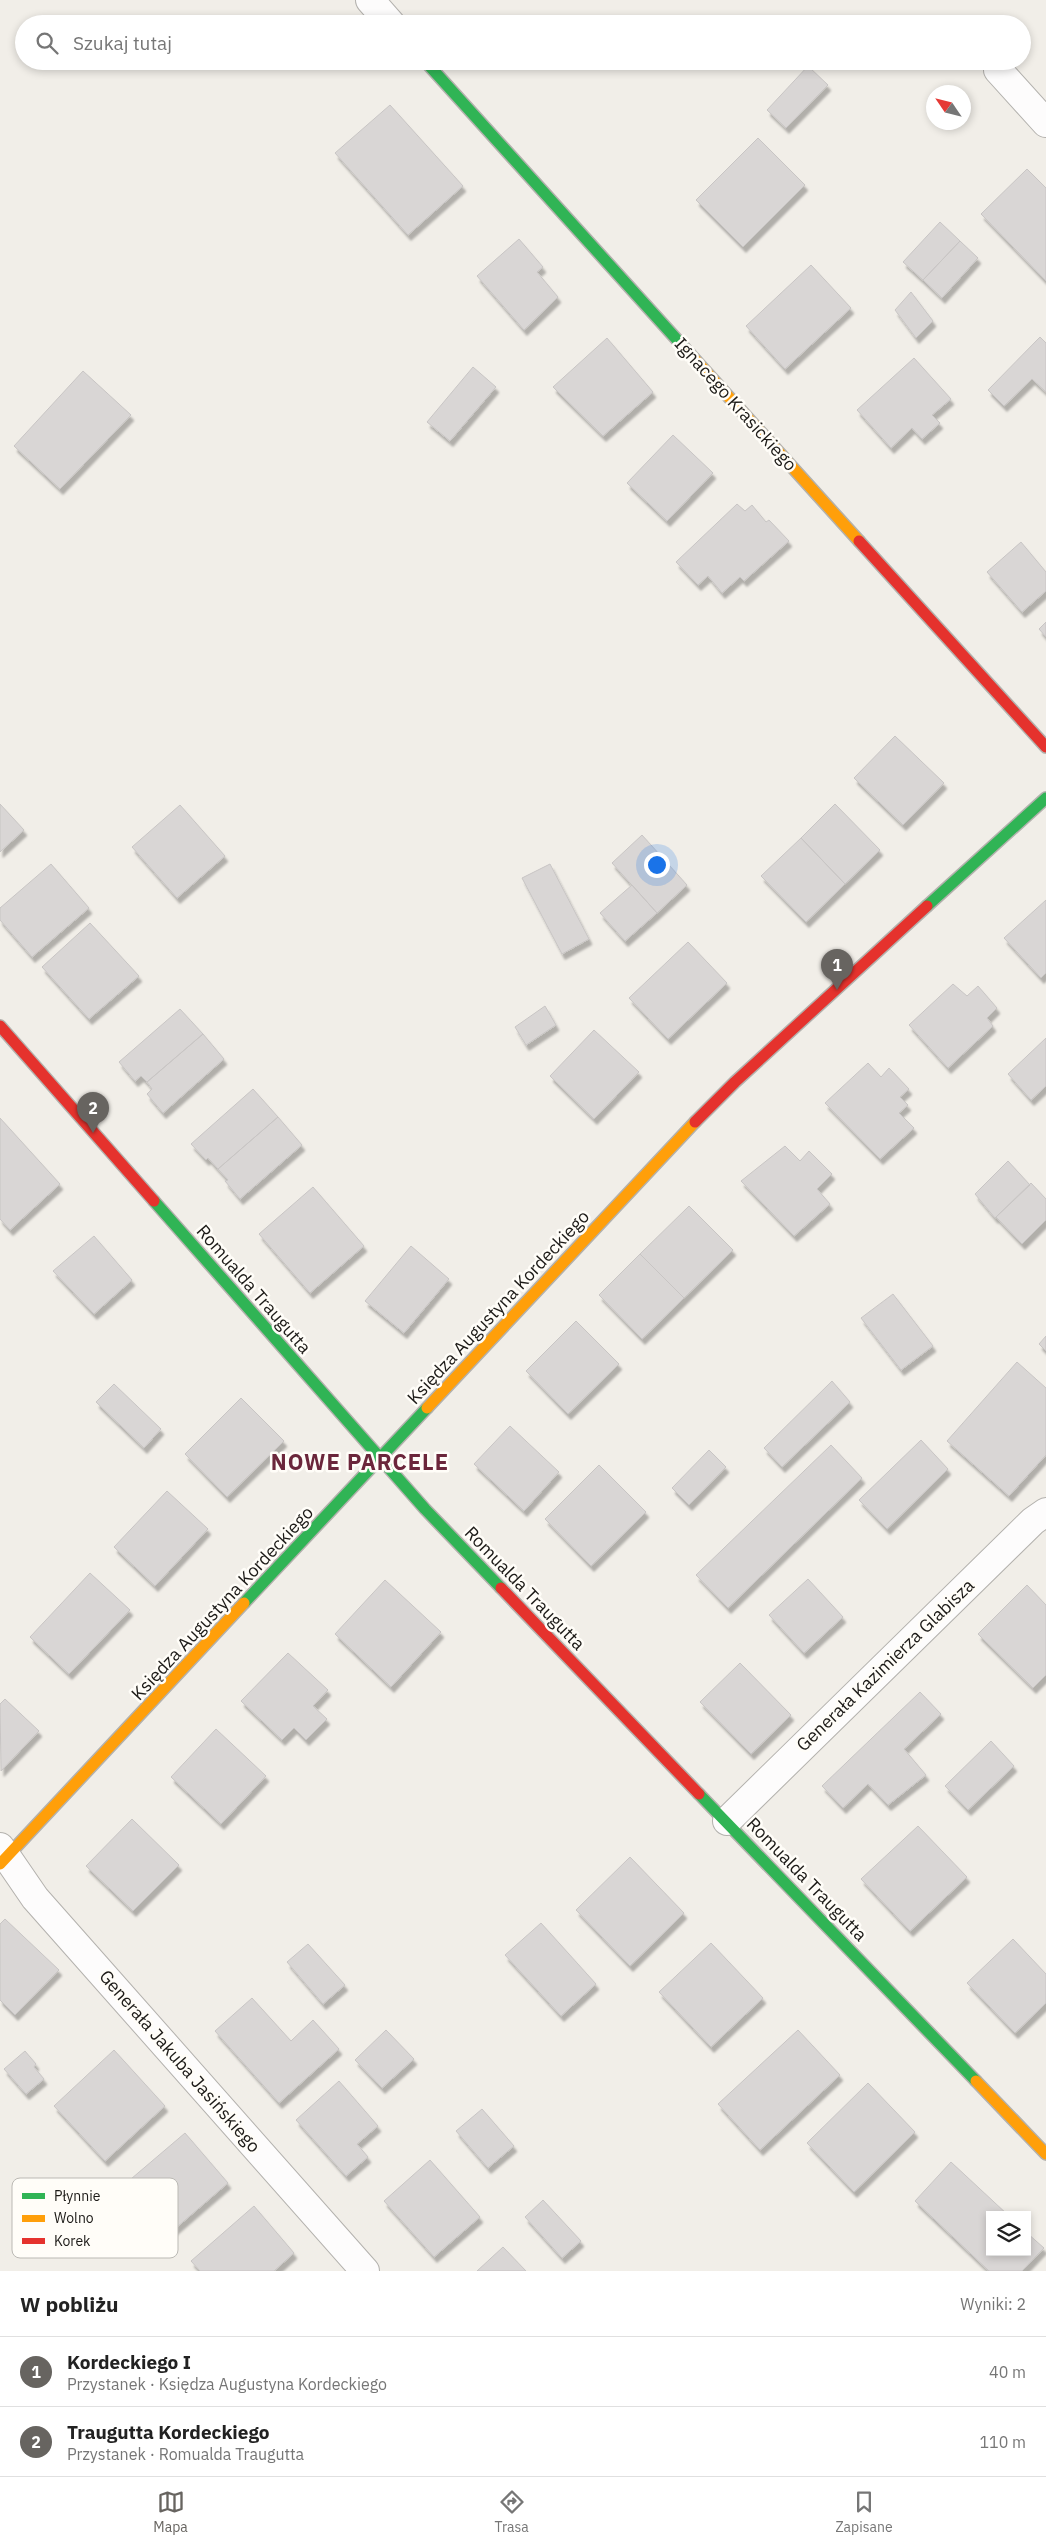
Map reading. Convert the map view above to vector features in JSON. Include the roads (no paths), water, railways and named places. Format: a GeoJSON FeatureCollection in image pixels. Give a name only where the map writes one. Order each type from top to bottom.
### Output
{"type":"FeatureCollection","features":[{"type":"Feature","properties":{"kind":"street"},"geometry":{"type":"LineString","coordinates":[[370,0],[383,15]]}},
{"type":"Feature","properties":{"kind":"street","name":"Ignacego Krasickiego"},"geometry":{"type":"LineString","coordinates":[[433,70],[1046,747]]}},
{"type":"Feature","properties":{"kind":"street"},"geometry":{"type":"LineString","coordinates":[[998,70],[1046,123]]}},
{"type":"Feature","properties":{"kind":"street","name":"Księdza Augustyna Kordeckiego"},"geometry":{"type":"LineString","coordinates":[[2,1856],[380,1460],[721,1096],[1046,798]]}},
{"type":"Feature","properties":{"kind":"street","name":"Romualda Traugutta"},"geometry":{"type":"LineString","coordinates":[[0,1026],[380,1460],[1046,2154]]}},
{"type":"Feature","properties":{"kind":"street","name":"Generała Kazimierza Glabisza"},"geometry":{"type":"LineString","coordinates":[[727,1821],[1026,1528],[1046,1512]]}},
{"type":"Feature","properties":{"kind":"street","name":"Generała Jakuba Jasińskiego"},"geometry":{"type":"LineString","coordinates":[[2,1856],[35,1898],[365,2271]]}},
{"type":"Feature","properties":{"kind":"place","name":"Kordeckiego I"},"geometry":{"type":"Point","coordinates":[837,990]}},
{"type":"Feature","properties":{"kind":"place","name":"Traugutta Kordeckiego"},"geometry":{"type":"Point","coordinates":[93,1133]}},
{"type":"Feature","properties":{"kind":"district","name":"NOWE PARCELE"},"geometry":{"type":"Point","coordinates":[360,1461]}}]}
